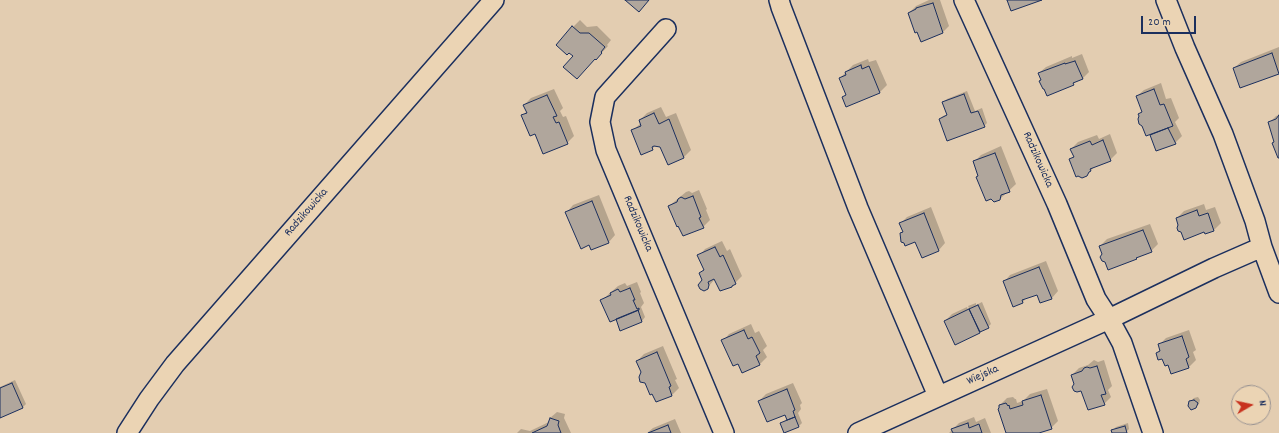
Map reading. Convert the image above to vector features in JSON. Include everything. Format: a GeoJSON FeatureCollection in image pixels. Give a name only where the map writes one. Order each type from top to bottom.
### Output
{"type":"FeatureCollection","features":[{"type":"Feature","properties":{"kind":"street","name":"Radzikowicka"},"geometry":{"type":"LineString","coordinates":[[127,433],[149,399],[175,364],[494,0]]}},
{"type":"Feature","properties":{"kind":"street"},"geometry":{"type":"LineString","coordinates":[[779,0],[858,208],[938,396]]}},
{"type":"Feature","properties":{"kind":"street","name":"Radzikowicka"},"geometry":{"type":"LineString","coordinates":[[964,0],[1054,197],[1096,299],[1122,343],[1153,433]]}},
{"type":"Feature","properties":{"kind":"street"},"geometry":{"type":"LineString","coordinates":[[1166,0],[1185,48],[1223,134],[1255,221],[1262,247],[1279,293]]}},
{"type":"Feature","properties":{"kind":"street","name":"Radzikowicka"},"geometry":{"type":"LineString","coordinates":[[666,29],[605,97],[600,122],[606,150],[724,433]]}},
{"type":"Feature","properties":{"kind":"street"},"geometry":{"type":"LineString","coordinates":[[1109,319],[1214,268],[1262,247]]}},
{"type":"Feature","properties":{"kind":"street","name":"Wiejska"},"geometry":{"type":"LineString","coordinates":[[858,433],[1109,319]]}},
{"type":"Feature","properties":{"kind":"building"},"geometry":{"type":"Polygon","coordinates":[[[625,0],[649,0],[639,12],[625,0]]]}},
{"type":"Feature","properties":{"kind":"building"},"geometry":{"type":"Polygon","coordinates":[[[1007,0],[1042,0],[1011,11],[1007,0]]]}},
{"type":"Feature","properties":{"kind":"building"},"geometry":{"type":"Polygon","coordinates":[[[933,3],[943,33],[921,42],[917,32],[915,33],[908,13],[916,8],[933,3]]]}},
{"type":"Feature","properties":{"kind":"building"},"geometry":{"type":"Polygon","coordinates":[[[572,26],[580,33],[589,33],[605,47],[596,60],[595,59],[577,79],[563,67],[573,56],[569,53],[567,55],[556,45],[572,26]]]}},
{"type":"Feature","properties":{"kind":"building"},"geometry":{"type":"Polygon","coordinates":[[[1272,53],[1279,74],[1240,88],[1233,68],[1272,53]]]}},
{"type":"Feature","properties":{"kind":"building"},"geometry":{"type":"Polygon","coordinates":[[[1075,61],[1083,79],[1073,83],[1074,85],[1047,96],[1039,81],[1041,80],[1038,73],[1075,61]]]}},
{"type":"Feature","properties":{"kind":"building"},"geometry":{"type":"Polygon","coordinates":[[[861,65],[862,69],[869,66],[880,93],[846,107],[842,97],[846,95],[839,78],[846,75],[845,72],[861,65]]]}},
{"type":"Feature","properties":{"kind":"building"},"geometry":{"type":"Polygon","coordinates":[[[1154,89],[1160,105],[1164,104],[1173,126],[1146,136],[1142,126],[1139,124],[1138,114],[1142,112],[1136,96],[1154,89]]]}},
{"type":"Feature","properties":{"kind":"building"},"geometry":{"type":"Polygon","coordinates":[[[964,94],[971,113],[978,111],[985,127],[947,141],[939,119],[947,115],[942,102],[964,94]]]}},
{"type":"Feature","properties":{"kind":"building"},"geometry":{"type":"Polygon","coordinates":[[[547,95],[557,116],[553,117],[556,123],[559,122],[568,144],[543,154],[535,134],[530,136],[521,115],[527,113],[523,105],[547,95]]]}},
{"type":"Feature","properties":{"kind":"building"},"geometry":{"type":"Polygon","coordinates":[[[654,113],[659,124],[669,119],[684,158],[668,165],[660,147],[654,146],[652,147],[653,150],[641,155],[631,130],[641,126],[639,120],[654,113]]]}},
{"type":"Feature","properties":{"kind":"building"},"geometry":{"type":"Polygon","coordinates":[[[1279,115],[1278,158],[1272,143],[1274,142],[1268,122],[1276,119],[1279,115]]]}},
{"type":"Feature","properties":{"kind":"building"},"geometry":{"type":"Polygon","coordinates":[[[1168,128],[1176,144],[1156,151],[1150,135],[1168,128]]]}},
{"type":"Feature","properties":{"kind":"building"},"geometry":{"type":"Polygon","coordinates":[[[1103,140],[1111,161],[1090,169],[1091,171],[1087,176],[1082,178],[1078,176],[1076,177],[1069,159],[1074,157],[1070,149],[1090,141],[1092,145],[1103,140]]]}},
{"type":"Feature","properties":{"kind":"building"},"geometry":{"type":"Polygon","coordinates":[[[995,153],[1010,192],[1001,195],[1000,200],[994,202],[991,199],[986,201],[976,177],[978,176],[973,161],[995,153]]]}},
{"type":"Feature","properties":{"kind":"building"},"geometry":{"type":"Polygon","coordinates":[[[693,196],[701,217],[699,218],[704,228],[683,236],[678,226],[677,227],[668,206],[677,202],[681,197],[685,199],[693,196]]]}},
{"type":"Feature","properties":{"kind":"building"},"geometry":{"type":"Polygon","coordinates":[[[592,201],[609,243],[591,250],[589,245],[581,249],[565,212],[592,201]]]}},
{"type":"Feature","properties":{"kind":"building"},"geometry":{"type":"Polygon","coordinates":[[[1197,210],[1199,216],[1208,213],[1214,231],[1205,234],[1204,232],[1184,240],[1181,232],[1178,231],[1176,218],[1197,210]]]}},
{"type":"Feature","properties":{"kind":"building"},"geometry":{"type":"Polygon","coordinates":[[[924,213],[939,251],[922,258],[915,242],[905,246],[904,243],[901,242],[900,233],[903,232],[899,223],[924,213]]]}},
{"type":"Feature","properties":{"kind":"building"},"geometry":{"type":"Polygon","coordinates":[[[1143,230],[1152,252],[1108,270],[1105,262],[1102,261],[1100,257],[1102,254],[1099,246],[1143,230]]]}},
{"type":"Feature","properties":{"kind":"building"},"geometry":{"type":"Polygon","coordinates":[[[715,247],[720,257],[723,255],[736,284],[720,291],[714,279],[708,282],[708,289],[704,291],[700,289],[698,285],[702,280],[699,273],[704,270],[697,255],[715,247]]]}},
{"type":"Feature","properties":{"kind":"building"},"geometry":{"type":"Polygon","coordinates":[[[1039,267],[1052,299],[1040,303],[1037,295],[1022,300],[1023,303],[1013,307],[1003,281],[1039,267]]]}},
{"type":"Feature","properties":{"kind":"building"},"geometry":{"type":"Polygon","coordinates":[[[630,288],[635,300],[633,300],[637,309],[639,308],[639,310],[610,322],[600,300],[611,295],[610,293],[618,289],[620,292],[630,288]]]}},
{"type":"Feature","properties":{"kind":"building"},"geometry":{"type":"Polygon","coordinates":[[[978,305],[989,328],[980,332],[969,309],[978,305]]]}},
{"type":"Feature","properties":{"kind":"building"},"geometry":{"type":"Polygon","coordinates":[[[969,309],[980,333],[955,345],[944,321],[969,309]]]}},
{"type":"Feature","properties":{"kind":"building"},"geometry":{"type":"Polygon","coordinates":[[[638,310],[642,322],[620,331],[616,319],[638,310]]]}},
{"type":"Feature","properties":{"kind":"building"},"geometry":{"type":"Polygon","coordinates":[[[744,330],[748,339],[752,337],[760,353],[756,356],[760,365],[742,373],[738,364],[733,366],[721,340],[744,330]]]}},
{"type":"Feature","properties":{"kind":"building"},"geometry":{"type":"Polygon","coordinates":[[[1182,336],[1189,357],[1186,359],[1189,368],[1171,374],[1168,365],[1165,366],[1162,359],[1158,360],[1156,353],[1160,351],[1158,344],[1182,336]]]}},
{"type":"Feature","properties":{"kind":"building"},"geometry":{"type":"Polygon","coordinates":[[[657,352],[671,386],[669,387],[672,396],[656,402],[652,394],[650,395],[645,383],[640,382],[639,377],[641,372],[636,361],[657,352]]]}},
{"type":"Feature","properties":{"kind":"building"},"geometry":{"type":"Polygon","coordinates":[[[1097,366],[1106,394],[1101,395],[1105,405],[1088,410],[1081,391],[1074,391],[1072,387],[1074,384],[1071,375],[1082,371],[1084,368],[1097,366]]]}},
{"type":"Feature","properties":{"kind":"building"},"geometry":{"type":"Polygon","coordinates":[[[12,383],[23,408],[0,418],[0,388],[12,383]]]}},
{"type":"Feature","properties":{"kind":"building"},"geometry":{"type":"Polygon","coordinates":[[[787,389],[795,410],[793,411],[795,417],[787,420],[785,415],[767,422],[758,401],[787,389]]]}},
{"type":"Feature","properties":{"kind":"building"},"geometry":{"type":"Polygon","coordinates":[[[1041,395],[1052,429],[1039,433],[1006,433],[998,409],[999,405],[1006,403],[1008,406],[1009,405],[1010,409],[1023,405],[1022,401],[1041,395]]]}},
{"type":"Feature","properties":{"kind":"building"},"geometry":{"type":"Polygon","coordinates":[[[1194,400],[1198,403],[1196,408],[1191,410],[1188,406],[1189,401],[1194,400]]]}},
{"type":"Feature","properties":{"kind":"building"},"geometry":{"type":"Polygon","coordinates":[[[795,417],[799,427],[784,433],[780,423],[795,417]]]}},
{"type":"Feature","properties":{"kind":"building"},"geometry":{"type":"Polygon","coordinates":[[[550,418],[559,421],[558,425],[561,433],[532,433],[547,426],[550,418]]]}},
{"type":"Feature","properties":{"kind":"building"},"geometry":{"type":"Polygon","coordinates":[[[968,423],[969,428],[979,424],[982,433],[953,433],[951,429],[968,423]]]}},
{"type":"Feature","properties":{"kind":"building"},"geometry":{"type":"Polygon","coordinates":[[[668,425],[671,433],[648,433],[668,425]]]}},
{"type":"Feature","properties":{"kind":"building"},"geometry":{"type":"Polygon","coordinates":[[[1125,426],[1127,433],[1112,433],[1111,430],[1125,426]]]}}]}
